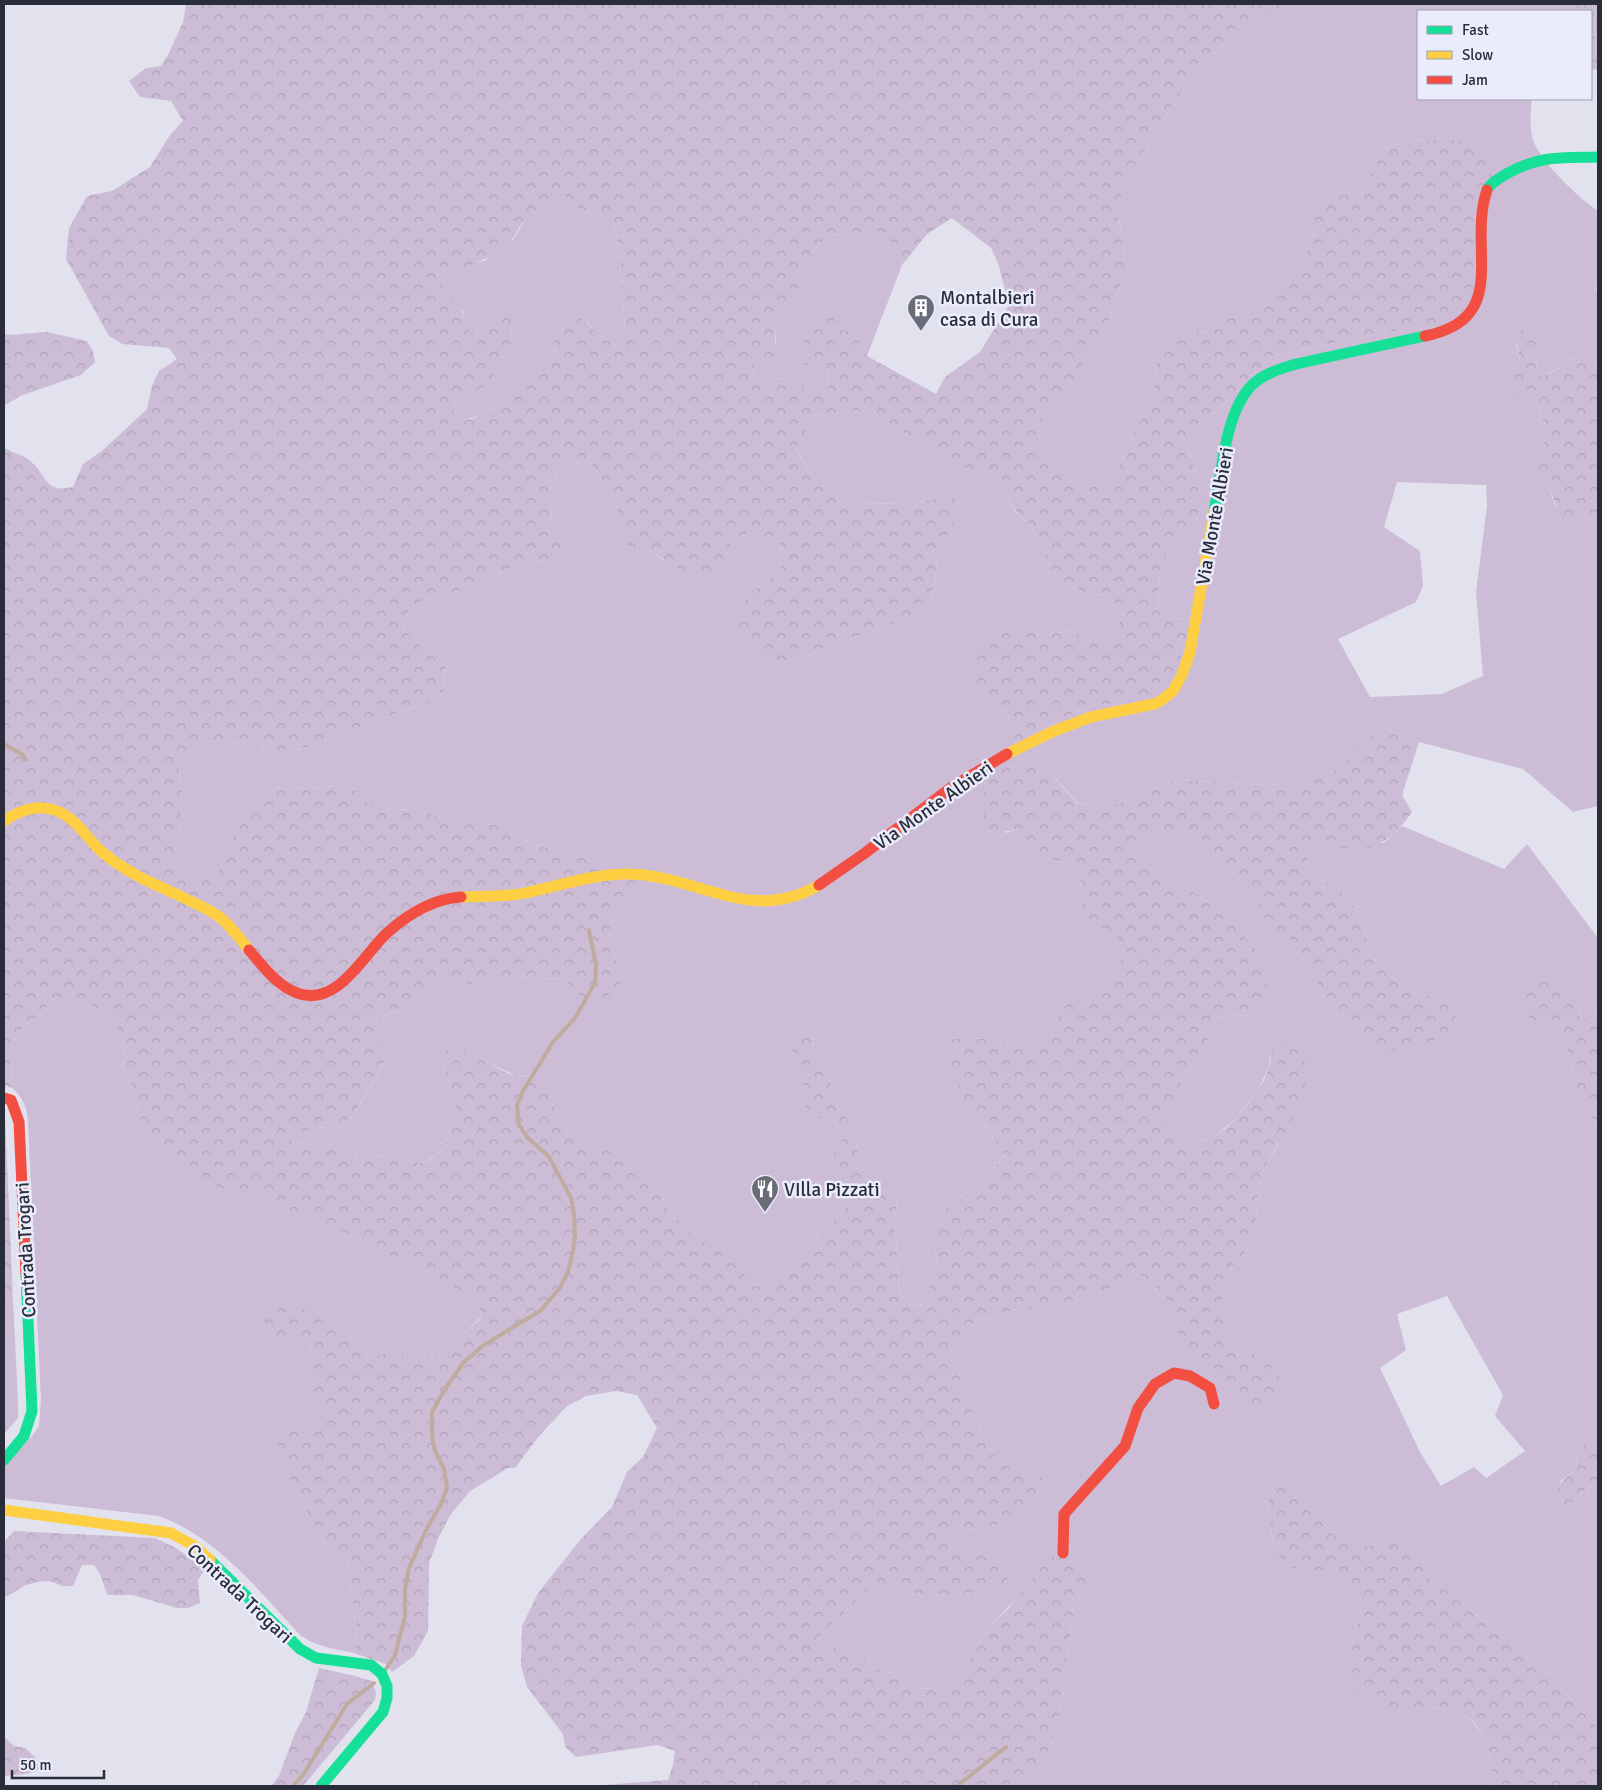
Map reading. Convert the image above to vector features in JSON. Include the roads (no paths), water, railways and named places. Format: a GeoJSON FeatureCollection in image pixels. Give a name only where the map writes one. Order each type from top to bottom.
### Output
{"type":"FeatureCollection","features":[{"type":"Feature","properties":{"kind":"street","name":"Via Monte Albieri"},"geometry":{"type":"LineString","coordinates":[[4,820],[12,814],[30,808],[51,808],[70,817],[100,851],[143,879],[212,912],[224,921],[283,986],[297,994],[310,996],[325,994],[343,982],[385,934],[430,903],[452,897],[506,896],[609,873],[646,875],[751,900],[778,900],[801,895],[831,878],[965,778],[1012,751],[1071,724],[1105,713],[1143,707],[1159,702],[1169,694],[1178,682],[1190,652],[1228,433],[1236,406],[1251,386],[1262,378],[1281,369],[1371,346],[1436,334],[1455,327],[1466,320],[1475,307],[1480,294],[1482,259],[1480,209],[1487,188],[1509,172],[1539,159],[1598,157]]}},
{"type":"Feature","properties":{"kind":"street","name":"Contrada Trogari"},"geometry":{"type":"LineString","coordinates":[[4,1098],[11,1100],[18,1122],[32,1411],[24,1436],[4,1460]]}},
{"type":"Feature","properties":{"kind":"street"},"geometry":{"type":"LineString","coordinates":[[1063,1553],[1064,1514],[1125,1446],[1138,1408],[1155,1384],[1174,1373],[1190,1376],[1210,1388],[1214,1404]]}},
{"type":"Feature","properties":{"kind":"street","name":"Contrada Trogari"},"geometry":{"type":"LineString","coordinates":[[4,1510],[171,1533],[196,1547],[300,1649],[316,1658],[371,1665],[378,1669],[387,1683],[387,1702],[383,1712],[322,1786]]}},
{"type":"Feature","properties":{"kind":"waterway"},"geometry":{"type":"LineString","coordinates":[[4,744],[23,755],[26,760]]}},
{"type":"Feature","properties":{"kind":"waterway"},"geometry":{"type":"LineString","coordinates":[[386,1669],[395,1655],[405,1617],[405,1589],[409,1568],[447,1488],[444,1469],[435,1451],[432,1435],[432,1412],[463,1363],[484,1345],[540,1311],[559,1289],[568,1272],[575,1235],[571,1198],[549,1157],[527,1137],[519,1125],[517,1105],[523,1091],[553,1042],[575,1018],[595,983],[596,966],[589,930]]}},
{"type":"Feature","properties":{"kind":"waterway"},"geometry":{"type":"LineString","coordinates":[[293,1786],[303,1775],[347,1704],[374,1683]]}},
{"type":"Feature","properties":{"kind":"waterway"},"geometry":{"type":"LineString","coordinates":[[957,1786],[1006,1747]]}},
{"type":"Feature","properties":{"kind":"place","name":"Montalbieri casa di Cura"},"geometry":{"type":"Point","coordinates":[921,332]}},
{"type":"Feature","properties":{"kind":"place","name":"VIlla Pizzati"},"geometry":{"type":"Point","coordinates":[765,1213]}}]}
